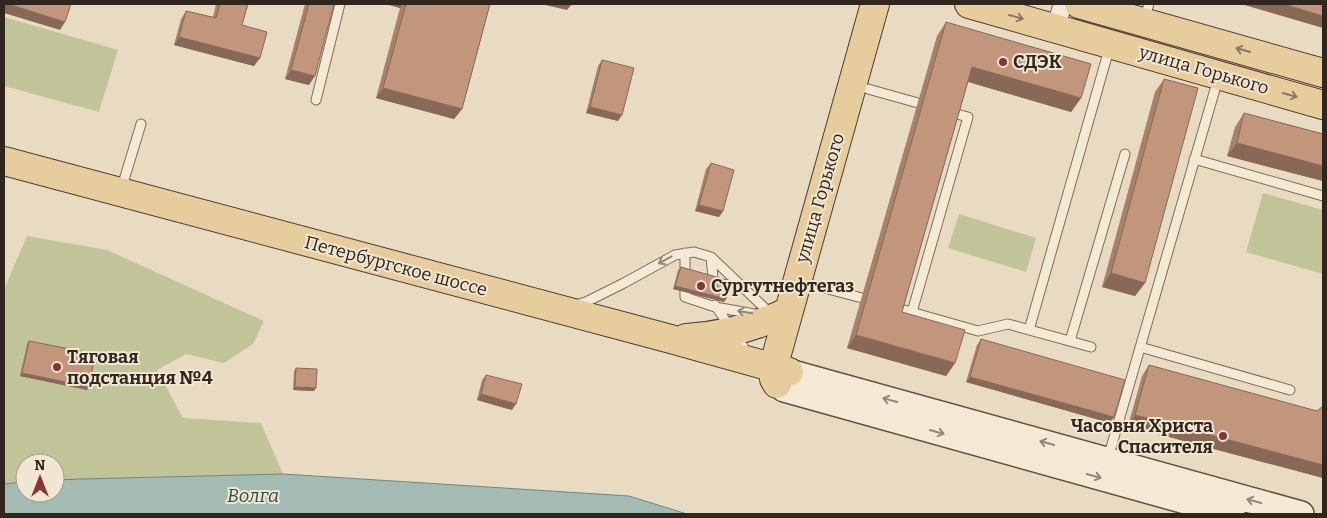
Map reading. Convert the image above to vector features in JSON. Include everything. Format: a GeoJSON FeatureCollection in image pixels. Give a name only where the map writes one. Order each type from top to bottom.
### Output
{"type":"FeatureCollection","features":[{"type":"Feature","properties":{"kind":"main road","name":"улица Горького"},"geometry":{"type":"LineString","coordinates":[[775,373],[782,314],[875,4]]}},
{"type":"Feature","properties":{"kind":"main road"},"geometry":{"type":"LineString","coordinates":[[775,373],[813,284],[889,13],[895,4]]}},
{"type":"Feature","properties":{"kind":"main road","name":"улица Горького"},"geometry":{"type":"LineString","coordinates":[[969,4],[1059,16],[1111,44],[1323,104]]}},
{"type":"Feature","properties":{"kind":"main road","name":"улица Горького"},"geometry":{"type":"LineString","coordinates":[[1079,4],[1146,13],[1323,73]]}},
{"type":"Feature","properties":{"kind":"main road","name":"Петербургское шоссе"},"geometry":{"type":"LineString","coordinates":[[4,161],[667,338],[775,373]]}},
{"type":"Feature","properties":{"kind":"main road","name":"Петербургское шоссе"},"geometry":{"type":"LineString","coordinates":[[4,179],[620,344],[775,373]]}},
{"type":"Feature","properties":{"kind":"main road"},"geometry":{"type":"LineString","coordinates":[[667,338],[700,336],[732,331],[782,314]]}},
{"type":"Feature","properties":{"kind":"main road"},"geometry":{"type":"LineString","coordinates":[[775,373],[1108,460],[1301,514]]}},
{"type":"Feature","properties":{"kind":"main road"},"geometry":{"type":"LineString","coordinates":[[775,373],[1232,514]]}},
{"type":"Feature","properties":{"kind":"lane"},"geometry":{"type":"LineString","coordinates":[[316,100],[340,4]]}},
{"type":"Feature","properties":{"kind":"lane"},"geometry":{"type":"LineString","coordinates":[[1029,330],[1111,44]]}},
{"type":"Feature","properties":{"kind":"lane"},"geometry":{"type":"LineString","coordinates":[[1108,460],[1219,75]]}},
{"type":"Feature","properties":{"kind":"lane"},"geometry":{"type":"LineString","coordinates":[[868,89],[918,103]]}},
{"type":"Feature","properties":{"kind":"lane"},"geometry":{"type":"LineString","coordinates":[[912,312],[968,117],[953,113]]}},
{"type":"Feature","properties":{"kind":"lane"},"geometry":{"type":"LineString","coordinates":[[120,192],[141,124]]}},
{"type":"Feature","properties":{"kind":"lane"},"geometry":{"type":"LineString","coordinates":[[1070,341],[1125,154]]}},
{"type":"Feature","properties":{"kind":"lane"},"geometry":{"type":"LineString","coordinates":[[1194,159],[1323,196]]}},
{"type":"Feature","properties":{"kind":"lane"},"geometry":{"type":"LineString","coordinates":[[559,310],[586,302],[675,255],[694,252],[711,257],[782,314]]}},
{"type":"Feature","properties":{"kind":"lane"},"geometry":{"type":"LineString","coordinates":[[685,253],[685,296],[715,306],[782,314]]}},
{"type":"Feature","properties":{"kind":"lane"},"geometry":{"type":"LineString","coordinates":[[711,257],[715,306],[732,331],[775,373]]}},
{"type":"Feature","properties":{"kind":"lane"},"geometry":{"type":"LineString","coordinates":[[813,284],[862,298]]}},
{"type":"Feature","properties":{"kind":"lane"},"geometry":{"type":"LineString","coordinates":[[897,308],[978,332],[1008,324],[1091,347]]}},
{"type":"Feature","properties":{"kind":"lane"},"geometry":{"type":"LineString","coordinates":[[1140,347],[1290,390]]}},
{"type":"Feature","properties":{"kind":"green space"},"geometry":{"type":"Polygon","coordinates":[[[4,17],[118,50],[99,112],[4,86],[4,17]]]}},
{"type":"Feature","properties":{"kind":"green space"},"geometry":{"type":"Polygon","coordinates":[[[1263,193],[1323,210],[1323,274],[1246,252],[1263,193]]]}},
{"type":"Feature","properties":{"kind":"green space"},"geometry":{"type":"Polygon","coordinates":[[[959,214],[1036,238],[1026,272],[948,248],[959,214]]]}},
{"type":"Feature","properties":{"kind":"green space"},"geometry":{"type":"Polygon","coordinates":[[[27,236],[107,250],[264,321],[253,344],[224,363],[186,354],[157,370],[183,418],[261,423],[283,474],[65,480],[65,453],[15,453],[15,483],[4,484],[4,289],[27,236]]]}},
{"type":"Feature","properties":{"kind":"water","name":"Волга"},"geometry":{"type":"Polygon","coordinates":[[[283,474],[629,496],[687,514],[4,514],[4,484],[15,483],[15,503],[65,503],[65,480],[283,474]]]}},
{"type":"Feature","properties":{"kind":"building"},"geometry":{"type":"Polygon","coordinates":[[[8,4],[71,4],[65,22],[8,4]]]}},
{"type":"Feature","properties":{"kind":"building"},"geometry":{"type":"Polygon","coordinates":[[[220,4],[248,4],[242,25],[267,32],[260,58],[179,37],[186,11],[216,18],[220,4]]]}},
{"type":"Feature","properties":{"kind":"building"},"geometry":{"type":"Polygon","coordinates":[[[309,4],[334,4],[315,76],[291,70],[309,4]]]}},
{"type":"Feature","properties":{"kind":"building"},"geometry":{"type":"Polygon","coordinates":[[[406,4],[490,4],[462,109],[383,88],[406,4]]]}},
{"type":"Feature","properties":{"kind":"building"},"geometry":{"type":"Polygon","coordinates":[[[1283,4],[1323,4],[1323,16],[1283,4]]]}},
{"type":"Feature","properties":{"kind":"building"},"geometry":{"type":"Polygon","coordinates":[[[946,22],[1091,64],[1081,98],[972,67],[902,312],[965,330],[955,363],[856,335],[946,22]]]}},
{"type":"Feature","properties":{"kind":"building"},"geometry":{"type":"Polygon","coordinates":[[[602,60],[634,68],[622,115],[590,107],[602,60]]]}},
{"type":"Feature","properties":{"kind":"building"},"geometry":{"type":"Polygon","coordinates":[[[1164,79],[1198,88],[1145,283],[1111,273],[1164,79]]]}},
{"type":"Feature","properties":{"kind":"building"},"geometry":{"type":"Polygon","coordinates":[[[1244,113],[1323,134],[1323,166],[1237,143],[1244,113]]]}},
{"type":"Feature","properties":{"kind":"building"},"geometry":{"type":"Polygon","coordinates":[[[711,163],[734,170],[723,211],[699,205],[711,163]]]}},
{"type":"Feature","properties":{"kind":"building","name":"Сургутнефтегаз"},"geometry":{"type":"Polygon","coordinates":[[[681,267],[731,281],[726,299],[675,286],[681,267]]]}},
{"type":"Feature","properties":{"kind":"building"},"geometry":{"type":"Polygon","coordinates":[[[981,339],[1125,380],[1114,417],[970,377],[981,339]]]}},
{"type":"Feature","properties":{"kind":"building","name":"Тяговая подстанция №4"},"geometry":{"type":"Polygon","coordinates":[[[29,341],[95,354],[89,387],[22,373],[29,341]]]}},
{"type":"Feature","properties":{"kind":"building"},"geometry":{"type":"Polygon","coordinates":[[[1149,365],[1317,411],[1323,406],[1323,465],[1135,415],[1149,365]]]}},
{"type":"Feature","properties":{"kind":"building"},"geometry":{"type":"Polygon","coordinates":[[[296,368],[317,369],[316,388],[295,387],[296,368]]]}},
{"type":"Feature","properties":{"kind":"building"},"geometry":{"type":"Polygon","coordinates":[[[486,375],[522,384],[516,404],[481,394],[486,375]]]}},
{"type":"Feature","properties":{"kind":"place","name":"СДЭК"},"geometry":{"type":"Point","coordinates":[1003,62]}},
{"type":"Feature","properties":{"kind":"place","name":"Сургутнефтегаз"},"geometry":{"type":"Point","coordinates":[701,286]}},
{"type":"Feature","properties":{"kind":"place","name":"Тяговая подстанция №4"},"geometry":{"type":"Point","coordinates":[57,367]}},
{"type":"Feature","properties":{"kind":"place","name":"Часовня Христа Спасителя"},"geometry":{"type":"Point","coordinates":[1223,436]}}]}
